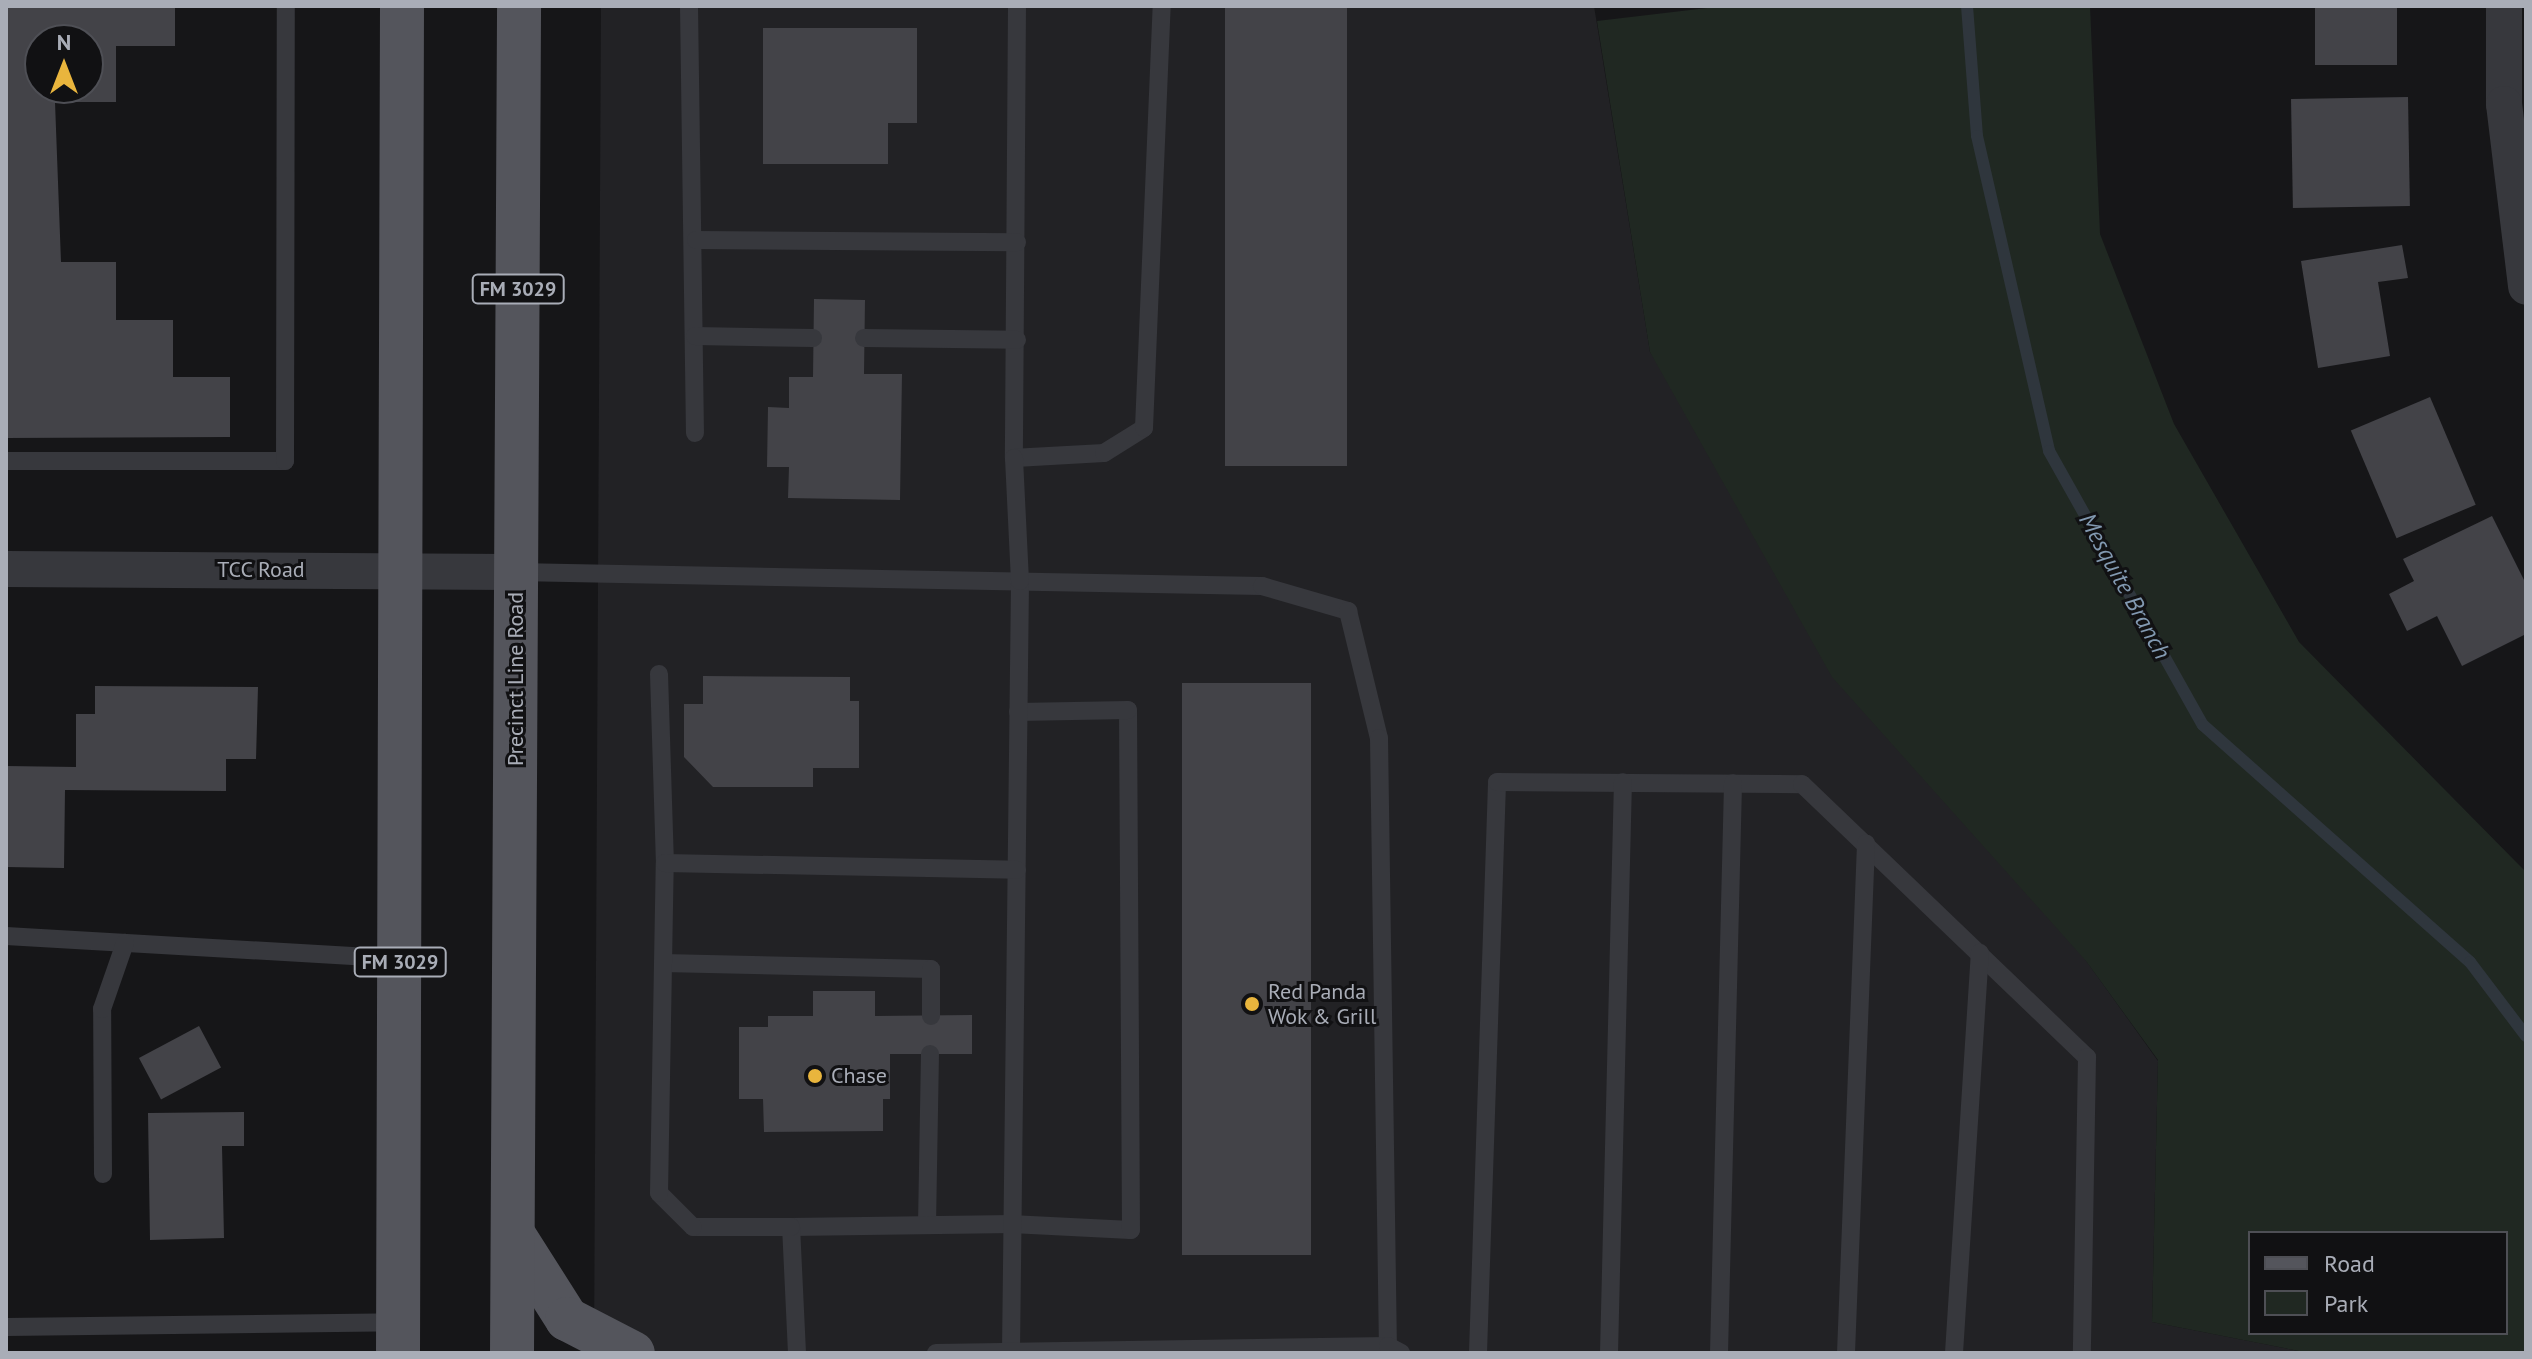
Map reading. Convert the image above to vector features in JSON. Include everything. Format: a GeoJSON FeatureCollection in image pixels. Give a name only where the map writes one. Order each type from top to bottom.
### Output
{"type":"FeatureCollection","features":[{"type":"Feature","properties":{"kind":"main road","name":"FM 3029"},"geometry":{"type":"LineString","coordinates":[[398,1338],[402,6]]}},
{"type":"Feature","properties":{"kind":"main road","name":"Precinct Line Road"},"geometry":{"type":"LineString","coordinates":[[512,1353],[519,6]]}},
{"type":"Feature","properties":{"kind":"main road"},"geometry":{"type":"LineString","coordinates":[[513,1234],[567,1319],[633,1353]]}},
{"type":"Feature","properties":{"kind":"street"},"geometry":{"type":"LineString","coordinates":[[2504,6],[2504,104],[2526,287]]}},
{"type":"Feature","properties":{"kind":"street","name":"TCC Road"},"geometry":{"type":"LineString","coordinates":[[6,569],[516,572]]}},
{"type":"Feature","properties":{"kind":"lane"},"geometry":{"type":"LineString","coordinates":[[6,461],[285,461],[286,6]]}},
{"type":"Feature","properties":{"kind":"lane"},"geometry":{"type":"LineString","coordinates":[[689,6],[696,240],[695,433]]}},
{"type":"Feature","properties":{"kind":"lane"},"geometry":{"type":"LineString","coordinates":[[1011,1352],[1020,581],[1014,458],[1017,6]]}},
{"type":"Feature","properties":{"kind":"lane"},"geometry":{"type":"LineString","coordinates":[[1014,458],[1104,453],[1144,428],[1162,6]]}},
{"type":"Feature","properties":{"kind":"lane"},"geometry":{"type":"LineString","coordinates":[[696,240],[1017,242]]}},
{"type":"Feature","properties":{"kind":"lane"},"geometry":{"type":"LineString","coordinates":[[695,336],[813,338]]}},
{"type":"Feature","properties":{"kind":"lane"},"geometry":{"type":"LineString","coordinates":[[864,338],[1017,340]]}},
{"type":"Feature","properties":{"kind":"lane"},"geometry":{"type":"LineString","coordinates":[[516,572],[1262,586],[1348,611],[1379,738],[1393,1351],[936,1353]]}},
{"type":"Feature","properties":{"kind":"lane"},"geometry":{"type":"LineString","coordinates":[[659,674],[665,863],[659,1193],[693,1227],[1013,1224],[1131,1230],[1128,710],[1018,712]]}},
{"type":"Feature","properties":{"kind":"lane"},"geometry":{"type":"LineString","coordinates":[[1478,1353],[1497,782],[1802,784],[2087,1057],[2082,1353]]}},
{"type":"Feature","properties":{"kind":"lane"},"geometry":{"type":"LineString","coordinates":[[1609,1353],[1623,782]]}},
{"type":"Feature","properties":{"kind":"lane"},"geometry":{"type":"LineString","coordinates":[[1719,1353],[1733,783]]}},
{"type":"Feature","properties":{"kind":"lane"},"geometry":{"type":"LineString","coordinates":[[1846,1353],[1866,843]]}},
{"type":"Feature","properties":{"kind":"lane"},"geometry":{"type":"LineString","coordinates":[[665,863],[1017,870]]}},
{"type":"Feature","properties":{"kind":"lane"},"geometry":{"type":"LineString","coordinates":[[6,936],[400,959]]}},
{"type":"Feature","properties":{"kind":"lane"},"geometry":{"type":"LineString","coordinates":[[103,1174],[102,1009],[125,943]]}},
{"type":"Feature","properties":{"kind":"lane"},"geometry":{"type":"LineString","coordinates":[[1954,1353],[1980,953]]}},
{"type":"Feature","properties":{"kind":"lane"},"geometry":{"type":"LineString","coordinates":[[663,963],[931,969],[931,1016]]}},
{"type":"Feature","properties":{"kind":"lane"},"geometry":{"type":"LineString","coordinates":[[927,1225],[930,1054]]}},
{"type":"Feature","properties":{"kind":"lane"},"geometry":{"type":"LineString","coordinates":[[791,1227],[797,1353]]}},
{"type":"Feature","properties":{"kind":"lane"},"geometry":{"type":"LineString","coordinates":[[6,1327],[398,1338]]}},
{"type":"Feature","properties":{"kind":"shaded area"},"geometry":{"type":"Polygon","coordinates":[[[601,6],[1594,6],[1650,352],[2158,1061],[2152,1322],[2309,1353],[594,1353],[601,6]]]}},
{"type":"Feature","properties":{"kind":"green space"},"geometry":{"type":"Polygon","coordinates":[[[1724,6],[2090,6],[2100,234],[2174,424],[2299,642],[2526,872],[2526,1353],[2309,1353],[2152,1322],[2158,1060],[2086,961],[1832,677],[1650,352],[1597,21],[1724,6]]]}},
{"type":"Feature","properties":{"kind":"building"},"geometry":{"type":"Polygon","coordinates":[[[6,6],[175,6],[175,46],[116,46],[116,102],[104,102],[104,24],[24,24],[24,104],[55,104],[61,262],[116,262],[116,320],[173,320],[173,377],[230,377],[230,437],[6,438],[6,6]]]}},
{"type":"Feature","properties":{"kind":"building"},"geometry":{"type":"Polygon","coordinates":[[[2315,6],[2397,6],[2397,65],[2315,65],[2315,6]]]}},
{"type":"Feature","properties":{"kind":"building"},"geometry":{"type":"Polygon","coordinates":[[[1225,7],[1347,7],[1347,466],[1225,466],[1225,7]]]}},
{"type":"Feature","properties":{"kind":"building"},"geometry":{"type":"Polygon","coordinates":[[[763,28],[917,28],[917,123],[888,123],[888,164],[763,164],[763,28]]]}},
{"type":"Feature","properties":{"kind":"building"},"geometry":{"type":"Polygon","coordinates":[[[2408,97],[2410,206],[2293,208],[2291,99],[2408,97]]]}},
{"type":"Feature","properties":{"kind":"building"},"geometry":{"type":"Polygon","coordinates":[[[2402,245],[2408,278],[2378,282],[2390,356],[2318,368],[2301,261],[2402,245]]]}},
{"type":"Feature","properties":{"kind":"building"},"geometry":{"type":"Polygon","coordinates":[[[814,299],[865,300],[864,374],[902,374],[900,500],[788,498],[789,467],[767,467],[768,407],[789,408],[789,377],[813,377],[814,299]]]}},
{"type":"Feature","properties":{"kind":"building"},"geometry":{"type":"Polygon","coordinates":[[[2430,397],[2476,505],[2397,538],[2351,431],[2430,397]]]}},
{"type":"Feature","properties":{"kind":"building"},"geometry":{"type":"Polygon","coordinates":[[[2492,516],[2526,584],[2526,634],[2462,666],[2437,616],[2407,631],[2389,594],[2414,581],[2403,559],[2492,516]]]}},
{"type":"Feature","properties":{"kind":"building"},"geometry":{"type":"Polygon","coordinates":[[[703,676],[850,677],[850,701],[859,701],[859,768],[813,768],[813,787],[713,787],[684,757],[684,704],[703,704],[703,676]]]}},
{"type":"Feature","properties":{"kind":"building"},"geometry":{"type":"Polygon","coordinates":[[[1182,683],[1311,683],[1311,1255],[1182,1255],[1182,683]]]}},
{"type":"Feature","properties":{"kind":"building"},"geometry":{"type":"Polygon","coordinates":[[[95,686],[258,687],[256,759],[226,759],[226,791],[65,790],[64,868],[6,867],[6,766],[76,767],[76,714],[95,714],[95,686]]]}},
{"type":"Feature","properties":{"kind":"building","name":"Chase"},"geometry":{"type":"Polygon","coordinates":[[[813,991],[875,991],[875,1016],[972,1015],[972,1054],[890,1054],[890,1099],[883,1099],[883,1131],[764,1132],[763,1099],[739,1099],[739,1027],[768,1027],[768,1016],[813,1016],[813,991]]]}},
{"type":"Feature","properties":{"kind":"building"},"geometry":{"type":"Polygon","coordinates":[[[199,1026],[221,1067],[161,1099],[139,1058],[199,1026]]]}},
{"type":"Feature","properties":{"kind":"building"},"geometry":{"type":"Polygon","coordinates":[[[244,1112],[244,1146],[222,1146],[224,1238],[150,1240],[148,1113],[244,1112]]]}},
{"type":"Feature","properties":{"kind":"waterway","name":"Mesquite Branch"},"geometry":{"type":"LineString","coordinates":[[1967,6],[1977,136],[2049,451],[2203,725],[2470,962],[2526,1036]]}},
{"type":"Feature","properties":{"kind":"place","name":"Red Panda Wok & Grill"},"geometry":{"type":"Point","coordinates":[1252,1004]}},
{"type":"Feature","properties":{"kind":"place","name":"Chase"},"geometry":{"type":"Point","coordinates":[815,1076]}}]}
